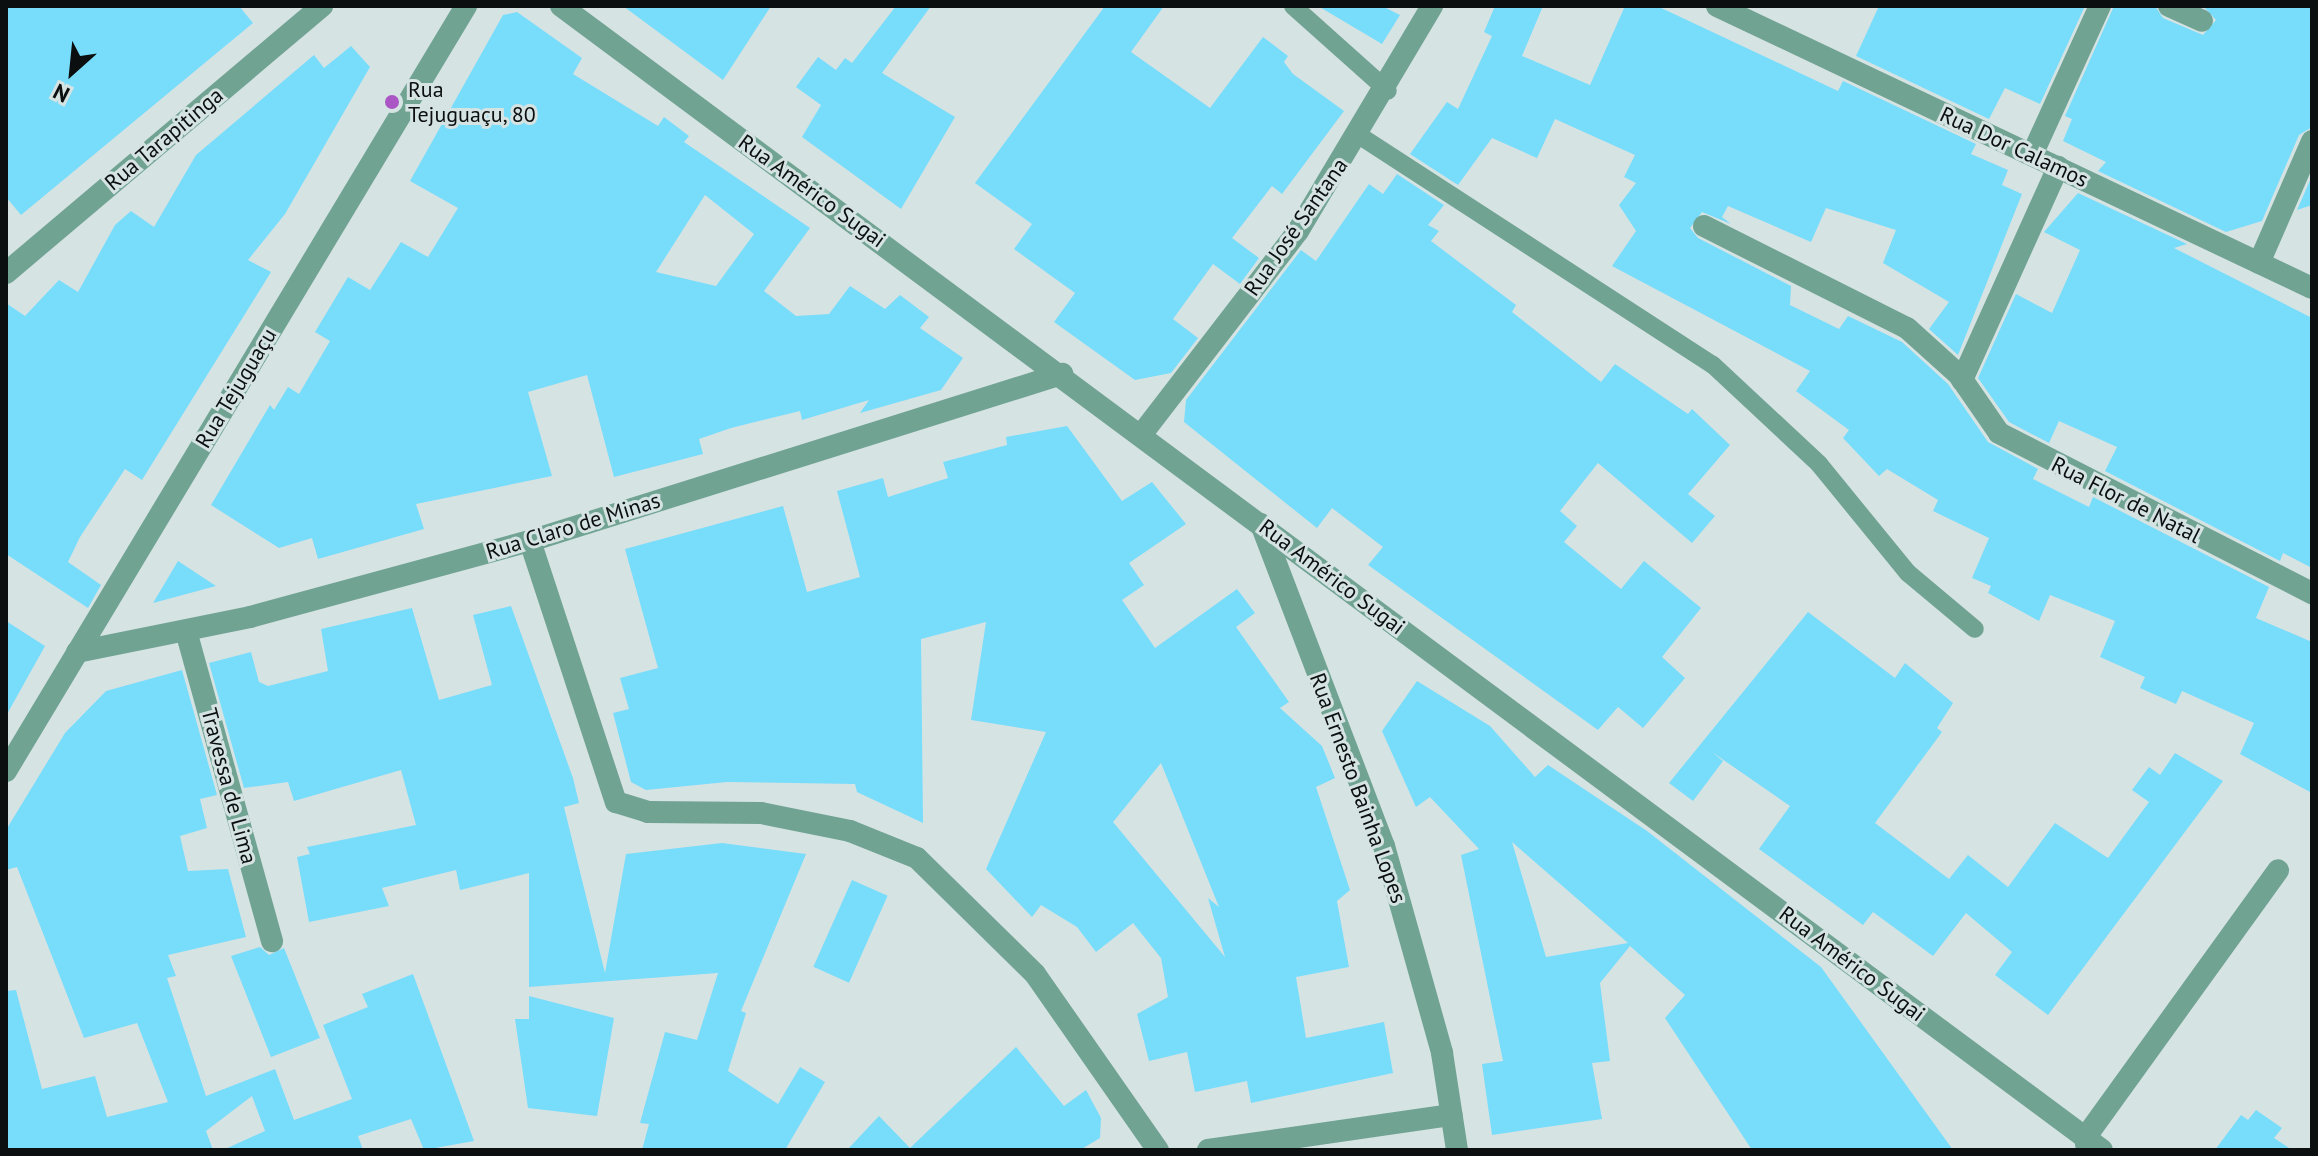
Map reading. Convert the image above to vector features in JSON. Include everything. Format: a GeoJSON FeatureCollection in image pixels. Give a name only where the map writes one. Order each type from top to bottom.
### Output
{"type":"FeatureCollection","features":[{"type":"Feature","properties":{"kind":"street","name":"Rua Tarapitinga"},"geometry":{"type":"LineString","coordinates":[[6,273],[322,6]]}},
{"type":"Feature","properties":{"kind":"street","name":"Rua Tejuguaçu"},"geometry":{"type":"LineString","coordinates":[[6,771],[466,6]]}},
{"type":"Feature","properties":{"kind":"street","name":"Rua Américo Sugai"},"geometry":{"type":"LineString","coordinates":[[561,6],[1062,374],[2092,1146]]}},
{"type":"Feature","properties":{"kind":"street","name":"Rua José Santana"},"geometry":{"type":"LineString","coordinates":[[1141,435],[1298,231],[1388,91],[1432,6]]}},
{"type":"Feature","properties":{"kind":"street","name":"Rua Dor Calamos"},"geometry":{"type":"LineString","coordinates":[[1717,6],[2312,288]]}},
{"type":"Feature","properties":{"kind":"street"},"geometry":{"type":"LineString","coordinates":[[2032,155],[2100,6]]}},
{"type":"Feature","properties":{"kind":"street"},"geometry":{"type":"LineString","coordinates":[[2169,6],[2202,21]]}},
{"type":"Feature","properties":{"kind":"street"},"geometry":{"type":"LineString","coordinates":[[2259,263],[2312,141]]}},
{"type":"Feature","properties":{"kind":"street"},"geometry":{"type":"LineString","coordinates":[[1962,380],[2058,167]]}},
{"type":"Feature","properties":{"kind":"street","name":"Rua Flor de Natal"},"geometry":{"type":"LineString","coordinates":[[1704,226],[1897,321],[1962,380],[1999,433],[2312,593]]}},
{"type":"Feature","properties":{"kind":"street","name":"Rua Claro de Minas"},"geometry":{"type":"LineString","coordinates":[[77,652],[186,631],[530,541],[1062,374]]}},
{"type":"Feature","properties":{"kind":"street","name":"Rua Ernesto Bainha Lopes"},"geometry":{"type":"LineString","coordinates":[[1261,524],[1384,846],[1442,1053],[1457,1150]]}},
{"type":"Feature","properties":{"kind":"street"},"geometry":{"type":"LineString","coordinates":[[530,541],[616,802],[648,812],[761,813],[850,831],[917,858],[1035,974],[1158,1150]]}},
{"type":"Feature","properties":{"kind":"street","name":"Travessa de Lima"},"geometry":{"type":"LineString","coordinates":[[186,631],[272,941]]}},
{"type":"Feature","properties":{"kind":"street"},"geometry":{"type":"LineString","coordinates":[[2092,1146],[2278,870]]}},
{"type":"Feature","properties":{"kind":"street"},"geometry":{"type":"LineString","coordinates":[[1208,1150],[1452,1115]]}},
{"type":"Feature","properties":{"kind":"lane"},"geometry":{"type":"LineString","coordinates":[[1293,6],[1388,91]]}},
{"type":"Feature","properties":{"kind":"lane"},"geometry":{"type":"LineString","coordinates":[[1360,136],[1713,365],[1819,464],[1908,573],[1975,629]]}},
{"type":"Feature","properties":{"kind":"building"},"geometry":{"type":"Polygon","coordinates":[[[6,6],[239,6],[253,23],[21,215],[6,197],[6,6]]]}},
{"type":"Feature","properties":{"kind":"building"},"geometry":{"type":"Polygon","coordinates":[[[623,6],[771,6],[723,80],[623,6]]]}},
{"type":"Feature","properties":{"kind":"building"},"geometry":{"type":"Polygon","coordinates":[[[896,6],[931,6],[882,73],[955,117],[901,209],[802,137],[821,105],[796,87],[818,57],[836,70],[845,58],[852,63],[896,6]]]}},
{"type":"Feature","properties":{"kind":"building"},"geometry":{"type":"Polygon","coordinates":[[[1105,6],[1164,6],[1131,52],[1210,108],[1263,37],[1288,56],[1284,62],[1293,74],[1344,111],[1282,194],[1272,186],[1232,238],[1259,258],[1240,284],[1213,264],[1173,319],[1198,338],[1171,373],[1135,380],[1054,322],[1075,293],[1014,249],[1032,224],[975,183],[1105,6]]]}},
{"type":"Feature","properties":{"kind":"building"},"geometry":{"type":"Polygon","coordinates":[[[1318,6],[1382,6],[1400,15],[1382,44],[1318,6]]]}},
{"type":"Feature","properties":{"kind":"building"},"geometry":{"type":"Polygon","coordinates":[[[1495,6],[1543,6],[1522,56],[1590,85],[1625,6],[1657,6],[1838,91],[1843,81],[1976,144],[1971,154],[2008,170],[2002,185],[2022,194],[1958,355],[1929,329],[1949,302],[1883,263],[1896,230],[1826,208],[1811,242],[1728,206],[1722,217],[1731,224],[1702,212],[1690,228],[1698,238],[1791,286],[1790,305],[1839,329],[1848,316],[1902,342],[1948,384],[1988,442],[2038,469],[2033,479],[2089,507],[2093,497],[2269,587],[2256,618],[2312,642],[2312,793],[2240,754],[2254,723],[2182,691],[2176,704],[2140,688],[2145,677],[2100,657],[2115,621],[2050,595],[2039,621],[1988,593],[1991,586],[1972,578],[1989,538],[1933,511],[1938,500],[1887,469],[1879,476],[1843,438],[1849,430],[1796,391],[1810,371],[1612,266],[1636,231],[1619,205],[1636,183],[1624,177],[1635,155],[1555,119],[1537,158],[1492,138],[1458,185],[1410,154],[1447,102],[1458,109],[1492,36],[1484,32],[1495,6]]]}},
{"type":"Feature","properties":{"kind":"building"},"geometry":{"type":"Polygon","coordinates":[[[1879,6],[2085,6],[2040,104],[2005,88],[1989,119],[1856,56],[1879,6]]]}},
{"type":"Feature","properties":{"kind":"building"},"geometry":{"type":"Polygon","coordinates":[[[2114,6],[2155,6],[2163,18],[2203,35],[2216,20],[2203,6],[2312,6],[2312,127],[2299,135],[2262,221],[2226,232],[2098,171],[2106,162],[2063,141],[2072,119],[2065,116],[2114,6]]]}},
{"type":"Feature","properties":{"kind":"building"},"geometry":{"type":"Polygon","coordinates":[[[517,12],[582,58],[573,74],[658,126],[664,117],[689,136],[684,142],[810,228],[764,291],[796,316],[829,314],[850,286],[885,309],[900,295],[929,317],[920,328],[963,358],[941,390],[860,413],[869,400],[802,420],[800,411],[731,428],[699,439],[703,454],[614,477],[587,375],[528,392],[552,476],[416,504],[424,529],[318,559],[312,538],[279,548],[211,505],[270,405],[274,410],[288,387],[299,394],[330,341],[315,332],[348,277],[370,290],[401,242],[428,257],[458,208],[410,181],[503,15],[517,12]],[[705,195],[656,272],[716,286],[754,234],[705,195]]]}},
{"type":"Feature","properties":{"kind":"building"},"geometry":{"type":"Polygon","coordinates":[[[351,46],[370,67],[285,214],[248,260],[271,272],[142,480],[125,469],[80,537],[68,562],[101,585],[88,608],[6,554],[6,303],[25,316],[59,280],[78,292],[115,225],[131,211],[154,227],[196,155],[314,55],[324,68],[351,46]]]}},
{"type":"Feature","properties":{"kind":"building"},"geometry":{"type":"Polygon","coordinates":[[[1397,174],[1444,205],[1428,225],[1439,231],[1431,241],[1516,305],[1512,312],[1601,382],[1615,364],[1688,414],[1692,409],[1730,445],[1688,494],[1715,516],[1692,543],[1598,463],[1560,511],[1577,526],[1564,542],[1621,589],[1644,561],[1701,608],[1662,657],[1685,678],[1643,728],[1618,707],[1598,730],[1368,565],[1383,547],[1332,508],[1317,528],[1184,422],[1186,400],[1301,250],[1316,261],[1369,184],[1383,194],[1397,174]]]}},
{"type":"Feature","properties":{"kind":"building"},"geometry":{"type":"Polygon","coordinates":[[[2312,176],[2312,205],[2297,210],[2312,176]]]}},
{"type":"Feature","properties":{"kind":"building"},"geometry":{"type":"Polygon","coordinates":[[[2078,193],[2187,244],[2174,248],[2312,318],[2312,568],[2283,553],[2280,561],[2105,471],[2117,447],[2059,421],[2049,443],[2009,422],[1978,378],[2016,294],[2052,313],[2080,250],[2044,232],[2078,193]]]}},
{"type":"Feature","properties":{"kind":"building"},"geometry":{"type":"Polygon","coordinates":[[[1067,426],[1122,501],[1152,482],[1186,524],[1129,563],[1144,585],[1122,600],[1155,648],[1237,589],[1255,613],[1236,627],[1289,702],[1280,708],[1322,746],[1335,778],[1316,787],[1350,890],[1337,901],[1349,967],[1296,977],[1306,1038],[1384,1022],[1393,1073],[1251,1103],[1247,1081],[1195,1092],[1187,1052],[1149,1061],[1137,1014],[1168,997],[1161,958],[1133,923],[1096,952],[1077,927],[1041,905],[1032,917],[986,869],[1046,732],[971,720],[986,622],[921,639],[923,823],[857,792],[855,784],[727,782],[646,790],[631,782],[613,713],[629,709],[620,678],[658,668],[625,549],[783,506],[807,592],[860,577],[837,491],[883,478],[888,497],[948,478],[943,462],[1007,445],[1006,437],[1067,426]],[[1161,763],[1113,822],[1225,957],[1208,898],[1219,907],[1161,763]]]}},
{"type":"Feature","properties":{"kind":"building"},"geometry":{"type":"Polygon","coordinates":[[[178,561],[216,586],[153,603],[178,561]]]}},
{"type":"Feature","properties":{"kind":"building"},"geometry":{"type":"Polygon","coordinates":[[[511,606],[573,778],[579,803],[564,807],[605,973],[626,854],[722,843],[806,854],[741,1011],[746,1013],[728,1071],[778,1104],[800,1067],[825,1082],[785,1150],[642,1150],[649,1124],[640,1123],[665,1032],[697,1040],[718,973],[529,987],[529,873],[460,890],[456,870],[382,888],[389,906],[309,922],[297,857],[310,854],[307,847],[416,825],[401,770],[294,801],[288,782],[244,788],[209,663],[251,652],[259,682],[268,686],[328,671],[321,629],[412,608],[439,700],[492,685],[473,615],[511,606]]]}},
{"type":"Feature","properties":{"kind":"building"},"geometry":{"type":"Polygon","coordinates":[[[1808,612],[1895,678],[1905,663],[1953,703],[1937,728],[1942,732],[1875,823],[1949,879],[1968,855],[2008,887],[2055,823],[2108,858],[2149,802],[2132,790],[2149,767],[2160,775],[2175,753],[2223,781],[2048,1015],[1995,975],[2012,952],[1966,913],[1933,956],[1873,912],[1863,925],[1759,849],[1790,806],[1712,752],[1723,761],[1693,801],[1669,783],[1808,612]]]}},
{"type":"Feature","properties":{"kind":"building"},"geometry":{"type":"Polygon","coordinates":[[[6,621],[45,646],[6,716],[6,621]]]}},
{"type":"Feature","properties":{"kind":"building"},"geometry":{"type":"Polygon","coordinates":[[[182,670],[217,795],[200,799],[207,828],[180,836],[188,871],[228,869],[246,937],[168,955],[176,976],[167,978],[206,1096],[275,1069],[294,1120],[352,1099],[323,1025],[368,1007],[362,994],[413,974],[474,1141],[424,1150],[411,1119],[358,1136],[363,1150],[223,1150],[265,1131],[252,1096],[206,1131],[213,1150],[6,1150],[6,991],[16,990],[42,1089],[95,1076],[107,1117],[168,1102],[137,1023],[84,1038],[17,867],[6,870],[6,830],[65,733],[106,691],[182,670]]]}},
{"type":"Feature","properties":{"kind":"building"},"geometry":{"type":"Polygon","coordinates":[[[1417,681],[1490,726],[1535,777],[1548,765],[1647,831],[1821,967],[1953,1150],[1752,1150],[1665,1018],[1685,995],[1630,946],[1600,983],[1610,1061],[1592,1063],[1602,1119],[1492,1135],[1482,1064],[1503,1061],[1461,855],[1479,849],[1430,797],[1416,807],[1382,731],[1417,681]],[[1512,842],[1546,957],[1628,943],[1512,842]]]}},
{"type":"Feature","properties":{"kind":"building"},"geometry":{"type":"Polygon","coordinates":[[[852,880],[888,896],[849,983],[813,967],[852,880]]]}},
{"type":"Feature","properties":{"kind":"building"},"geometry":{"type":"Polygon","coordinates":[[[260,947],[269,955],[284,948],[320,1038],[271,1057],[231,956],[260,947]]]}},
{"type":"Feature","properties":{"kind":"building"},"geometry":{"type":"Polygon","coordinates":[[[529,996],[614,1018],[597,1116],[528,1108],[515,1019],[529,1019],[529,996]]]}},
{"type":"Feature","properties":{"kind":"building"},"geometry":{"type":"Polygon","coordinates":[[[1016,1047],[1064,1106],[1086,1090],[1101,1118],[1100,1138],[1080,1150],[847,1150],[879,1116],[910,1148],[1016,1047]]]}},
{"type":"Feature","properties":{"kind":"building"},"geometry":{"type":"Polygon","coordinates":[[[2256,1110],[2282,1128],[2274,1138],[2292,1150],[2215,1150],[2241,1115],[2248,1120],[2256,1110]]]}},
{"type":"Feature","properties":{"kind":"place","name":"Rua Tejuguaçu, 80"},"geometry":{"type":"Point","coordinates":[392,102]}}]}
